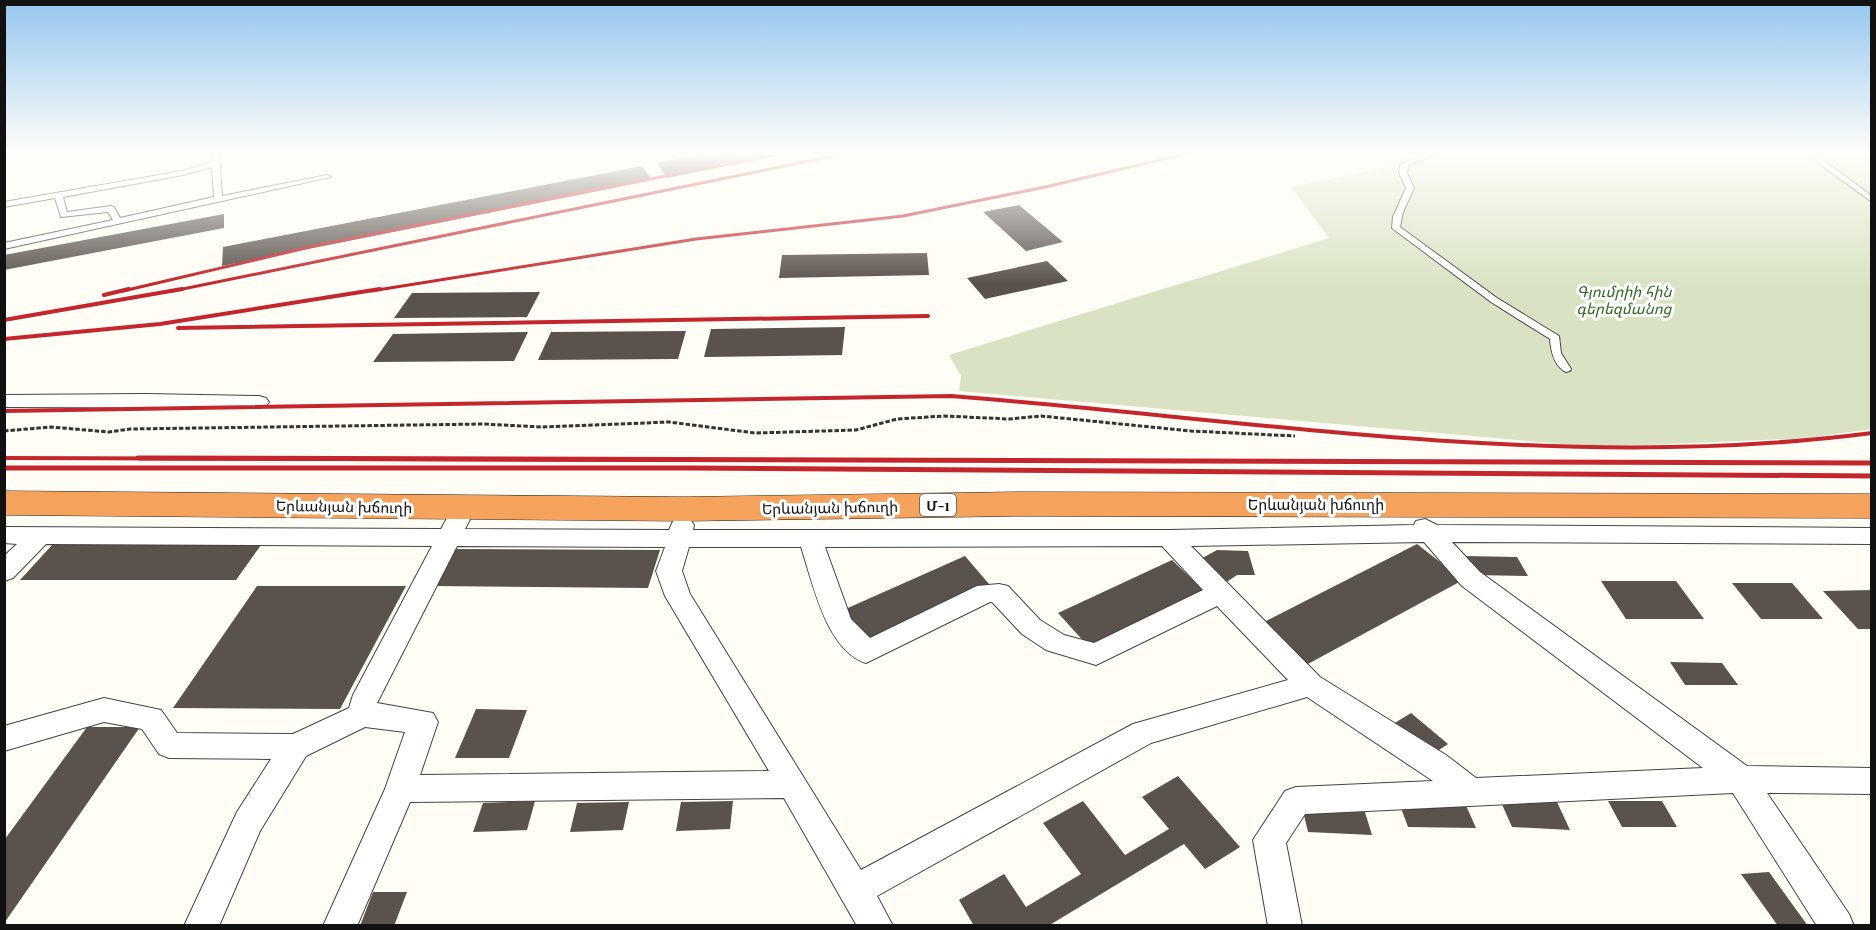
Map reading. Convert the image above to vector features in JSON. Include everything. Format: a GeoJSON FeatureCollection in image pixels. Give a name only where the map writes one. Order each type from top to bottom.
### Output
{"type":"FeatureCollection","features":[{"type":"Feature","properties":{"kind":"highway","name":"Երևանյան խճուղի"},"geometry":{"type":"LineString","coordinates":[[4,503],[464,508],[682,524],[1018,504],[1872,506]]}},
{"type":"Feature","properties":{"kind":"street"},"geometry":{"type":"LineString","coordinates":[[4,401],[259,402]]}},
{"type":"Feature","properties":{"kind":"street"},"geometry":{"type":"LineString","coordinates":[[1410,504],[1430,533],[1471,579],[1741,779],[1837,926]]}},
{"type":"Feature","properties":{"kind":"street"},"geometry":{"type":"LineString","coordinates":[[363,715],[363,703],[464,508]]}},
{"type":"Feature","properties":{"kind":"street"},"geometry":{"type":"LineString","coordinates":[[682,524],[669,571],[678,596],[793,784],[876,926]]}},
{"type":"Feature","properties":{"kind":"street"},"geometry":{"type":"LineString","coordinates":[[4,536],[448,537],[682,524],[810,538],[1168,538],[1430,533],[1872,536]]}},
{"type":"Feature","properties":{"kind":"street"},"geometry":{"type":"LineString","coordinates":[[4,572],[39,536]]}},
{"type":"Feature","properties":{"kind":"street"},"geometry":{"type":"LineString","coordinates":[[810,538],[840,624],[866,652],[986,593],[999,593],[1031,627],[1056,643],[1096,654],[1220,593]]}},
{"type":"Feature","properties":{"kind":"street"},"geometry":{"type":"LineString","coordinates":[[1168,538],[1310,685],[1434,764],[1470,792]]}},
{"type":"Feature","properties":{"kind":"street"},"geometry":{"type":"LineString","coordinates":[[855,891],[1143,733],[1310,685]]}},
{"type":"Feature","properties":{"kind":"street"},"geometry":{"type":"LineString","coordinates":[[4,738],[104,710],[151,719],[169,745],[295,747],[363,715],[423,723],[400,789],[340,926]]}},
{"type":"Feature","properties":{"kind":"street"},"geometry":{"type":"LineString","coordinates":[[201,926],[248,822],[295,747]]}},
{"type":"Feature","properties":{"kind":"street"},"geometry":{"type":"LineString","coordinates":[[1285,926],[1269,840],[1296,801],[1741,779],[1872,781]]}},
{"type":"Feature","properties":{"kind":"street"},"geometry":{"type":"LineString","coordinates":[[400,789],[793,784]]}},
{"type":"Feature","properties":{"kind":"lane"},"geometry":{"type":"LineString","coordinates":[[4,205],[57,196]]}},
{"type":"Feature","properties":{"kind":"lane"},"geometry":{"type":"LineString","coordinates":[[59,196],[64,215],[111,209],[118,221]]}},
{"type":"Feature","properties":{"kind":"lane"},"geometry":{"type":"LineString","coordinates":[[4,246],[231,196]]}},
{"type":"Feature","properties":{"kind":"lane"},"geometry":{"type":"LineString","coordinates":[[1408,196],[1395,214],[1396,228],[1494,300],[1555,338],[1556,353],[1566,369]]}},
{"type":"Feature","properties":{"kind":"path"},"geometry":{"type":"LineString","coordinates":[[4,431],[51,428],[109,432],[130,429],[483,424],[542,428],[669,422],[766,433],[856,430],[897,419],[945,416],[1009,419],[1041,416],[1191,431],[1295,436]]}},
{"type":"Feature","properties":{"kind":"green space","name":"Գյումրիի հին գերեզմանոց"},"geometry":{"type":"Polygon","coordinates":[[[1298,196],[1871,196],[1872,429],[1807,438],[1596,447],[959,391],[961,376],[949,355],[1329,238],[1298,196]]]}},
{"type":"Feature","properties":{"kind":"building"},"geometry":{"type":"Polygon","coordinates":[[[485,196],[570,196],[222,266],[223,247],[485,196]]]}},
{"type":"Feature","properties":{"kind":"building"},"geometry":{"type":"Polygon","coordinates":[[[1019,205],[1063,242],[1026,251],[983,212],[1019,205]]]}},
{"type":"Feature","properties":{"kind":"building"},"geometry":{"type":"Polygon","coordinates":[[[224,214],[224,228],[4,270],[4,255],[224,214]]]}},
{"type":"Feature","properties":{"kind":"building"},"geometry":{"type":"Polygon","coordinates":[[[927,253],[929,275],[779,278],[782,255],[927,253]]]}},
{"type":"Feature","properties":{"kind":"building"},"geometry":{"type":"Polygon","coordinates":[[[1047,261],[1068,281],[985,299],[967,278],[1047,261]]]}},
{"type":"Feature","properties":{"kind":"building"},"geometry":{"type":"Polygon","coordinates":[[[540,292],[527,317],[394,318],[412,293],[540,292]]]}},
{"type":"Feature","properties":{"kind":"building"},"geometry":{"type":"Polygon","coordinates":[[[845,327],[842,355],[704,357],[711,329],[845,327]]]}},
{"type":"Feature","properties":{"kind":"building"},"geometry":{"type":"Polygon","coordinates":[[[686,331],[678,359],[538,360],[551,332],[686,331]]]}},
{"type":"Feature","properties":{"kind":"building"},"geometry":{"type":"Polygon","coordinates":[[[528,332],[514,361],[373,362],[393,334],[528,332]]]}},
{"type":"Feature","properties":{"kind":"building"},"geometry":{"type":"Polygon","coordinates":[[[53,544],[261,545],[236,580],[20,580],[53,544]]]}},
{"type":"Feature","properties":{"kind":"building"},"geometry":{"type":"Polygon","coordinates":[[[1417,544],[1463,580],[1306,665],[1262,623],[1417,544]]]}},
{"type":"Feature","properties":{"kind":"building"},"geometry":{"type":"Polygon","coordinates":[[[453,549],[660,550],[648,588],[433,586],[453,549]]]}},
{"type":"Feature","properties":{"kind":"building"},"geometry":{"type":"Polygon","coordinates":[[[1217,550],[1248,551],[1255,575],[1237,575],[1225,583],[1197,561],[1217,550]]]}},
{"type":"Feature","properties":{"kind":"building"},"geometry":{"type":"Polygon","coordinates":[[[965,556],[989,584],[863,642],[841,611],[965,556]]]}},
{"type":"Feature","properties":{"kind":"building"},"geometry":{"type":"Polygon","coordinates":[[[1464,556],[1517,557],[1528,576],[1474,575],[1464,556]]]}},
{"type":"Feature","properties":{"kind":"building"},"geometry":{"type":"Polygon","coordinates":[[[1172,560],[1203,590],[1088,646],[1058,613],[1172,560]]]}},
{"type":"Feature","properties":{"kind":"building"},"geometry":{"type":"Polygon","coordinates":[[[1601,581],[1676,581],[1704,619],[1626,619],[1601,581]]]}},
{"type":"Feature","properties":{"kind":"building"},"geometry":{"type":"Polygon","coordinates":[[[1732,583],[1792,583],[1823,619],[1761,619],[1732,583]]]}},
{"type":"Feature","properties":{"kind":"building"},"geometry":{"type":"Polygon","coordinates":[[[257,586],[406,586],[340,709],[173,708],[257,586]]]}},
{"type":"Feature","properties":{"kind":"building"},"geometry":{"type":"Polygon","coordinates":[[[1872,590],[1872,629],[1858,629],[1823,591],[1872,590]]]}},
{"type":"Feature","properties":{"kind":"building"},"geometry":{"type":"Polygon","coordinates":[[[1670,662],[1722,663],[1738,685],[1685,685],[1670,662]]]}},
{"type":"Feature","properties":{"kind":"building"},"geometry":{"type":"Polygon","coordinates":[[[476,709],[527,710],[509,758],[455,758],[476,709]]]}},
{"type":"Feature","properties":{"kind":"building"},"geometry":{"type":"Polygon","coordinates":[[[1411,713],[1448,744],[1430,756],[1393,724],[1411,713]]]}},
{"type":"Feature","properties":{"kind":"building"},"geometry":{"type":"Polygon","coordinates":[[[87,727],[140,727],[5,922],[5,839],[87,727]]]}},
{"type":"Feature","properties":{"kind":"building"},"geometry":{"type":"Polygon","coordinates":[[[1178,776],[1240,847],[1205,869],[1184,844],[1048,926],[974,926],[959,900],[1004,874],[1026,907],[1081,874],[1043,823],[1083,801],[1125,855],[1169,829],[1142,797],[1178,776]]]}},
{"type":"Feature","properties":{"kind":"building"},"geometry":{"type":"Polygon","coordinates":[[[1398,800],[1464,801],[1476,828],[1408,827],[1398,800]]]}},
{"type":"Feature","properties":{"kind":"building"},"geometry":{"type":"Polygon","coordinates":[[[1500,800],[1557,802],[1570,830],[1512,827],[1500,800]]]}},
{"type":"Feature","properties":{"kind":"building"},"geometry":{"type":"Polygon","coordinates":[[[535,801],[527,830],[473,832],[483,803],[535,801]]]}},
{"type":"Feature","properties":{"kind":"building"},"geometry":{"type":"Polygon","coordinates":[[[733,801],[730,829],[676,831],[681,802],[733,801]]]}},
{"type":"Feature","properties":{"kind":"building"},"geometry":{"type":"Polygon","coordinates":[[[1608,801],[1662,801],[1677,827],[1622,827],[1608,801]]]}},
{"type":"Feature","properties":{"kind":"building"},"geometry":{"type":"Polygon","coordinates":[[[629,802],[623,830],[570,832],[577,803],[629,802]]]}},
{"type":"Feature","properties":{"kind":"building"},"geometry":{"type":"Polygon","coordinates":[[[1302,807],[1364,809],[1372,835],[1308,832],[1302,807]]]}},
{"type":"Feature","properties":{"kind":"building"},"geometry":{"type":"Polygon","coordinates":[[[1769,872],[1808,926],[1778,926],[1741,874],[1769,872]]]}},
{"type":"Feature","properties":{"kind":"building"},"geometry":{"type":"Polygon","coordinates":[[[373,892],[407,892],[394,926],[360,926],[373,892]]]}},
{"type":"Feature","properties":{"kind":"railway"},"geometry":{"type":"LineString","coordinates":[[123,291],[310,247],[563,196]]}},
{"type":"Feature","properties":{"kind":"railway"},"geometry":{"type":"LineString","coordinates":[[173,291],[636,196]]}},
{"type":"Feature","properties":{"kind":"railway"},"geometry":{"type":"LineString","coordinates":[[371,291],[696,239],[903,216],[999,196]]}},
{"type":"Feature","properties":{"kind":"railway"},"geometry":{"type":"LineString","coordinates":[[104,295],[129,289]]}},
{"type":"Feature","properties":{"kind":"railway"},"geometry":{"type":"LineString","coordinates":[[4,320],[182,289]]}},
{"type":"Feature","properties":{"kind":"railway"},"geometry":{"type":"LineString","coordinates":[[4,339],[160,324],[380,289]]}},
{"type":"Feature","properties":{"kind":"railway"},"geometry":{"type":"LineString","coordinates":[[178,328],[928,316]]}},
{"type":"Feature","properties":{"kind":"railway"},"geometry":{"type":"LineString","coordinates":[[4,411],[951,396],[1296,429],[1526,445],[1641,447],[1757,444],[1872,433]]}},
{"type":"Feature","properties":{"kind":"railway"},"geometry":{"type":"LineString","coordinates":[[4,458],[699,460]]}},
{"type":"Feature","properties":{"kind":"railway"},"geometry":{"type":"LineString","coordinates":[[138,458],[1872,463]]}},
{"type":"Feature","properties":{"kind":"railway"},"geometry":{"type":"LineString","coordinates":[[4,468],[690,468],[1872,476]]}}]}
